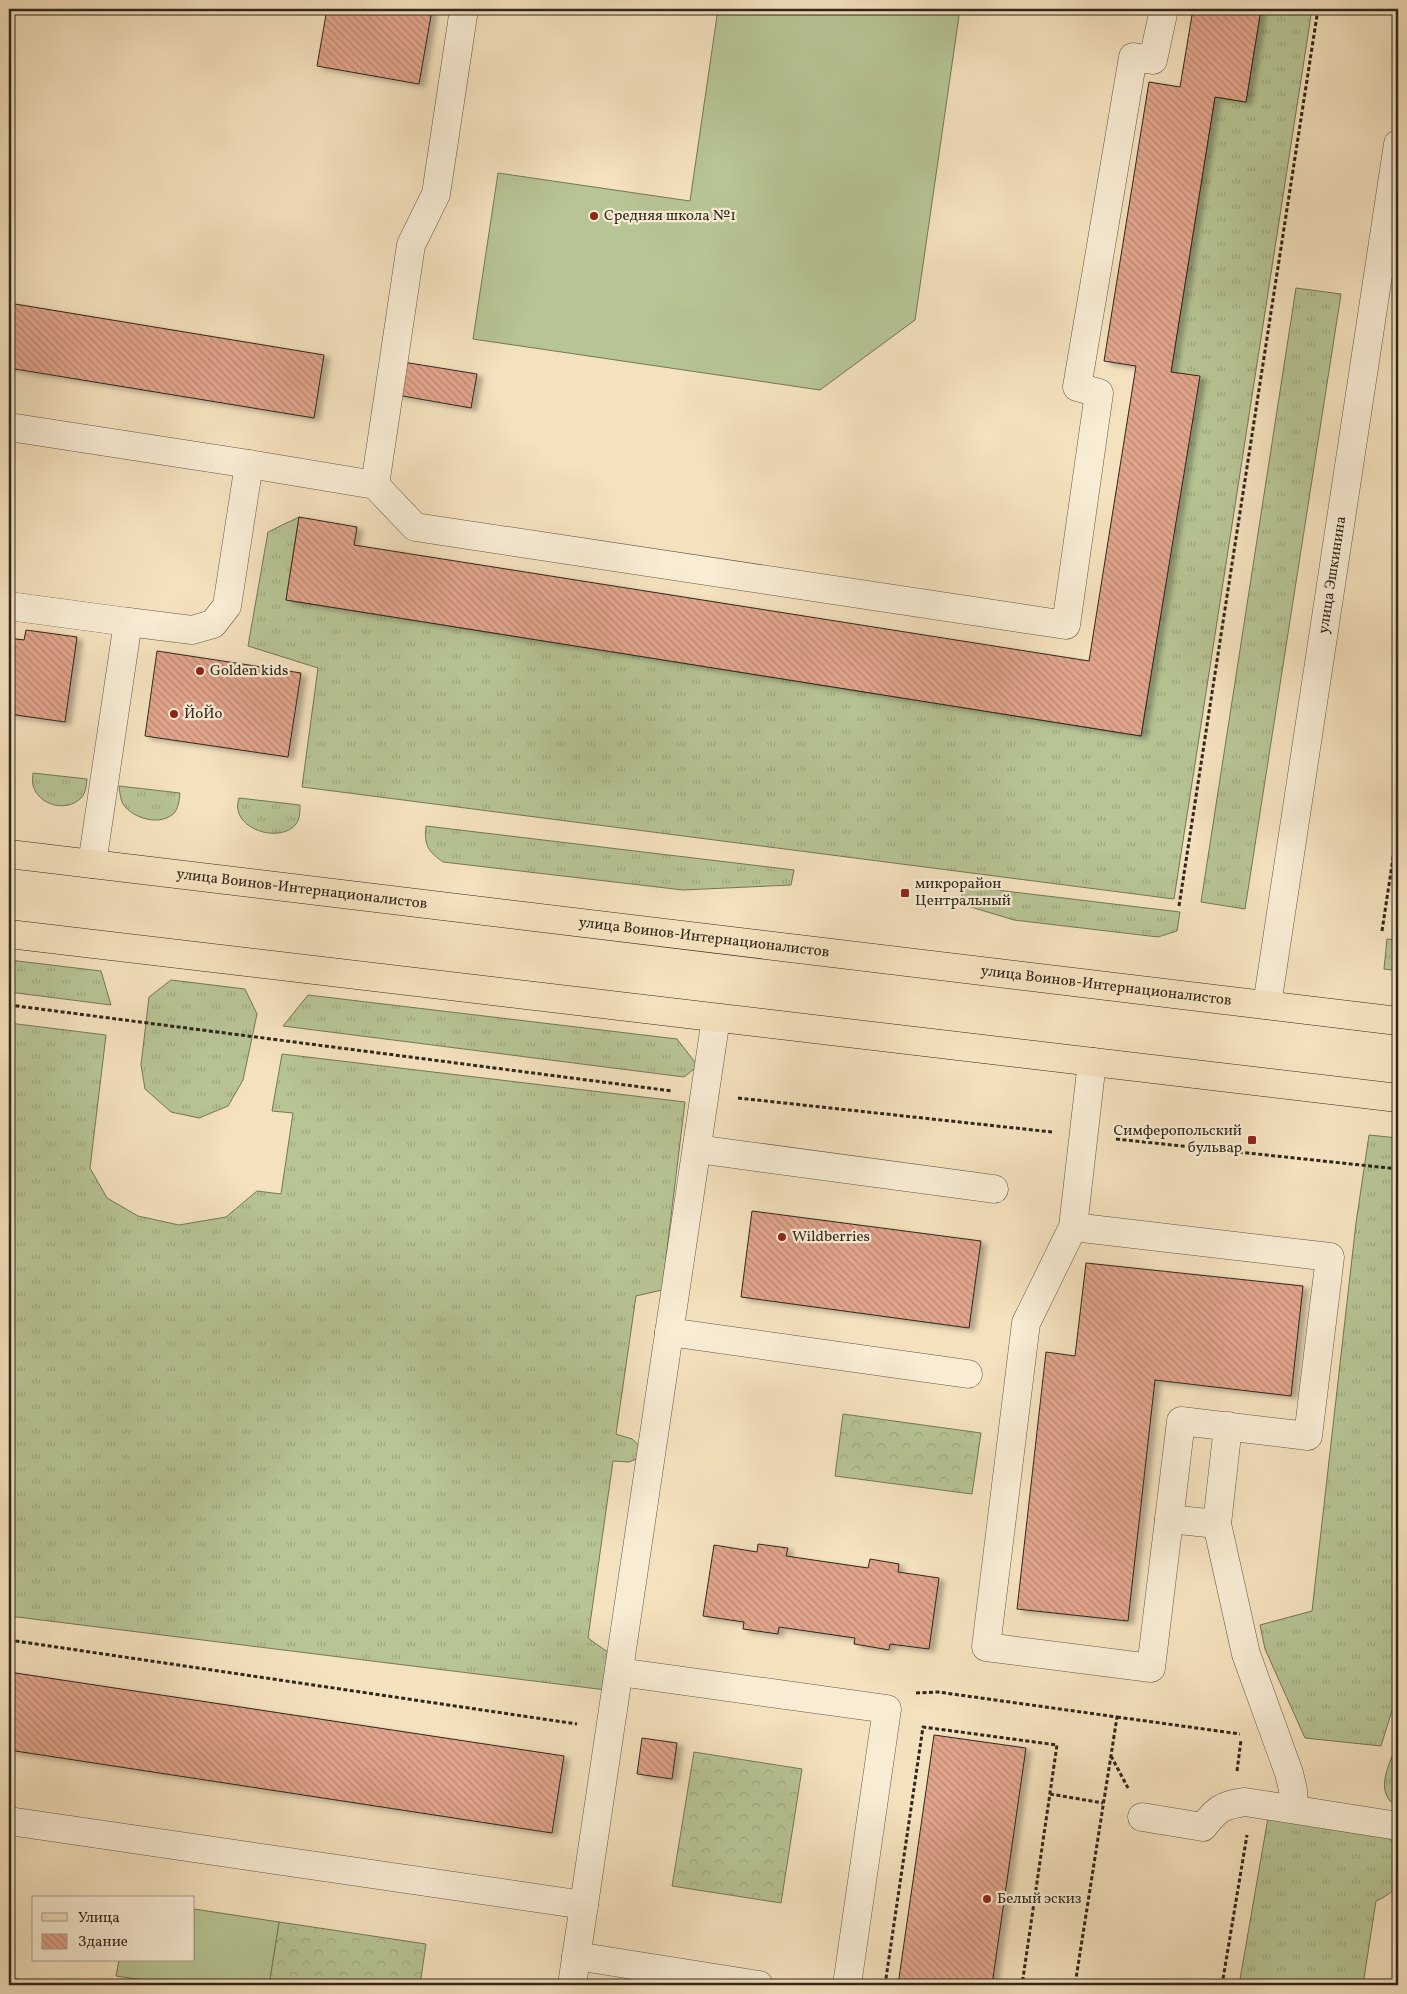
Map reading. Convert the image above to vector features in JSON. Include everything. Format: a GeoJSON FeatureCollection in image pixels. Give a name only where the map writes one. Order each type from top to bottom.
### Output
{"type":"FeatureCollection","features":[{"type":"Feature","properties":{"kind":"main road","name":"улица Воинов-Интернационалистов"},"geometry":{"type":"LineString","coordinates":[[9,854],[1398,1021]]}},
{"type":"Feature","properties":{"kind":"main road"},"geometry":{"type":"LineString","coordinates":[[9,934],[1398,1098]]}},
{"type":"Feature","properties":{"kind":"street"},"geometry":{"type":"LineString","coordinates":[[375,485],[411,245],[436,194],[464,9]]}},
{"type":"Feature","properties":{"kind":"street"},"geometry":{"type":"LineString","coordinates":[[9,427],[375,485],[416,528],[1066,625],[1099,394],[1077,387],[1133,57],[1152,60],[1164,9]]}},
{"type":"Feature","properties":{"kind":"street","name":"улица Эшкинина"},"geometry":{"type":"LineString","coordinates":[[1268,1004],[1398,144]]}},
{"type":"Feature","properties":{"kind":"street"},"geometry":{"type":"LineString","coordinates":[[9,606],[192,630],[213,624],[227,606],[249,464]]}},
{"type":"Feature","properties":{"kind":"street"},"geometry":{"type":"LineString","coordinates":[[92,864],[128,622]]}},
{"type":"Feature","properties":{"kind":"street"},"geometry":{"type":"LineString","coordinates":[[572,1985],[716,1018]]}},
{"type":"Feature","properties":{"kind":"street"},"geometry":{"type":"LineString","coordinates":[[1073,1227],[1330,1257],[1308,1436],[1181,1421],[1151,1668],[986,1648],[1026,1323],[1073,1227],[1092,1062]]}},
{"type":"Feature","properties":{"kind":"street"},"geometry":{"type":"LineString","coordinates":[[697,1149],[994,1189]]}},
{"type":"Feature","properties":{"kind":"street"},"geometry":{"type":"LineString","coordinates":[[669,1332],[968,1374]]}},
{"type":"Feature","properties":{"kind":"street"},"geometry":{"type":"LineString","coordinates":[[1228,1426],[1217,1524],[1246,1654],[1290,1773],[1294,1808]]}},
{"type":"Feature","properties":{"kind":"street"},"geometry":{"type":"LineString","coordinates":[[1169,1519],[1217,1524]]}},
{"type":"Feature","properties":{"kind":"street"},"geometry":{"type":"LineString","coordinates":[[618,1672],[887,1709],[847,1985]]}},
{"type":"Feature","properties":{"kind":"street"},"geometry":{"type":"LineString","coordinates":[[1142,1818],[1203,1827],[1214,1814],[1227,1804],[1245,1802],[1294,1808],[1398,1826]]}},
{"type":"Feature","properties":{"kind":"street"},"geometry":{"type":"LineString","coordinates":[[9,1821],[584,1905]]}},
{"type":"Feature","properties":{"kind":"street"},"geometry":{"type":"LineString","coordinates":[[576,1956],[676,1979],[759,1985]]}},
{"type":"Feature","properties":{"kind":"path"},"geometry":{"type":"LineString","coordinates":[[1179,906],[1318,9]]}},
{"type":"Feature","properties":{"kind":"path"},"geometry":{"type":"LineString","coordinates":[[1382,931],[1398,825]]}},
{"type":"Feature","properties":{"kind":"path"},"geometry":{"type":"LineString","coordinates":[[9,1640],[610,1729]]}},
{"type":"Feature","properties":{"kind":"path"},"geometry":{"type":"LineString","coordinates":[[887,1709],[913,1693],[938,1692],[1277,1740]]}},
{"type":"Feature","properties":{"kind":"path"},"geometry":{"type":"LineString","coordinates":[[1075,1985],[1117,1718]]}},
{"type":"Feature","properties":{"kind":"path"},"geometry":{"type":"LineString","coordinates":[[885,1985],[923,1726],[1057,1745],[1022,1985]]}},
{"type":"Feature","properties":{"kind":"path"},"geometry":{"type":"LineString","coordinates":[[1222,1985],[1250,1818],[1236,1774],[1241,1734]]}},
{"type":"Feature","properties":{"kind":"path"},"geometry":{"type":"LineString","coordinates":[[1050,1794],[1103,1804]]}},
{"type":"Feature","properties":{"kind":"path"},"geometry":{"type":"LineString","coordinates":[[9,1979],[51,1985]]}},
{"type":"Feature","properties":{"kind":"green space"},"geometry":{"type":"Polygon","coordinates":[[[718,9],[960,9],[915,320],[820,390],[473,339],[498,173],[690,201],[718,9]]]}},
{"type":"Feature","properties":{"kind":"green space"},"geometry":{"type":"Polygon","coordinates":[[[1261,9],[1312,9],[1174,899],[302,787],[318,668],[248,646],[268,532],[299,517],[286,600],[1141,736],[1199,377],[1171,372],[1215,97],[1246,102],[1261,9]]]}},
{"type":"Feature","properties":{"kind":"green space"},"geometry":{"type":"Polygon","coordinates":[[[1296,288],[1341,294],[1245,909],[1201,902],[1296,288]]]}},
{"type":"Feature","properties":{"kind":"green space"},"geometry":{"type":"Polygon","coordinates":[[[33,773],[87,779],[85,792],[75,803],[61,806],[53,805],[40,798],[36,792],[33,783],[33,773]]]}},
{"type":"Feature","properties":{"kind":"green space"},"geometry":{"type":"Polygon","coordinates":[[[119,786],[180,793],[179,803],[175,812],[169,817],[155,820],[140,817],[123,804],[119,786]]]}},
{"type":"Feature","properties":{"kind":"green space"},"geometry":{"type":"Polygon","coordinates":[[[239,798],[300,805],[298,820],[290,829],[282,833],[263,832],[254,829],[241,818],[238,808],[239,798]]]}},
{"type":"Feature","properties":{"kind":"green space"},"geometry":{"type":"Polygon","coordinates":[[[426,826],[794,870],[791,885],[683,890],[443,862],[428,847],[426,826]]]}},
{"type":"Feature","properties":{"kind":"green space"},"geometry":{"type":"Polygon","coordinates":[[[963,886],[1180,912],[1177,931],[1158,937],[1014,920],[961,904],[963,886]]]}},
{"type":"Feature","properties":{"kind":"green space"},"geometry":{"type":"Polygon","coordinates":[[[1387,939],[1398,940],[1398,971],[1384,969],[1387,939]]]}},
{"type":"Feature","properties":{"kind":"green space"},"geometry":{"type":"Polygon","coordinates":[[[9,960],[101,971],[111,1005],[9,992],[9,960]]]}},
{"type":"Feature","properties":{"kind":"green space"},"geometry":{"type":"Polygon","coordinates":[[[171,980],[245,989],[257,1014],[243,1080],[228,1106],[199,1118],[171,1112],[145,1089],[141,1065],[149,997],[171,980]]]}},
{"type":"Feature","properties":{"kind":"green space"},"geometry":{"type":"Polygon","coordinates":[[[308,995],[677,1039],[698,1066],[684,1077],[283,1026],[308,995]]]}},
{"type":"Feature","properties":{"kind":"green space"},"geometry":{"type":"Polygon","coordinates":[[[9,1023],[106,1035],[90,1168],[107,1198],[138,1216],[179,1225],[226,1217],[257,1191],[281,1194],[293,1113],[272,1111],[282,1054],[685,1102],[662,1290],[636,1296],[616,1434],[632,1439],[641,1447],[639,1458],[629,1462],[613,1461],[588,1638],[609,1653],[606,1690],[9,1616],[9,1023]]]}},
{"type":"Feature","properties":{"kind":"green space"},"geometry":{"type":"Polygon","coordinates":[[[1369,1135],[1398,1138],[1398,1691],[1381,1746],[1305,1738],[1265,1649],[1260,1625],[1312,1611],[1356,1223],[1369,1135]]]}},
{"type":"Feature","properties":{"kind":"green space"},"geometry":{"type":"Polygon","coordinates":[[[843,1414],[981,1433],[972,1494],[835,1476],[843,1414]]]}},
{"type":"Feature","properties":{"kind":"green space"},"geometry":{"type":"Polygon","coordinates":[[[1398,1742],[1398,1807],[1390,1801],[1384,1786],[1385,1777],[1398,1742]]]}},
{"type":"Feature","properties":{"kind":"green space"},"geometry":{"type":"Polygon","coordinates":[[[694,1752],[802,1769],[781,1903],[672,1886],[694,1752]]]}},
{"type":"Feature","properties":{"kind":"green space"},"geometry":{"type":"Polygon","coordinates":[[[1268,1818],[1386,1836],[1398,1847],[1398,1880],[1392,1891],[1376,1901],[1363,1985],[1239,1985],[1268,1818]]]}},
{"type":"Feature","properties":{"kind":"green space"},"geometry":{"type":"Polygon","coordinates":[[[195,1909],[279,1922],[269,1985],[176,1985],[116,1976],[119,1962],[195,1962],[195,1909]]]}},
{"type":"Feature","properties":{"kind":"green space"},"geometry":{"type":"Polygon","coordinates":[[[279,1922],[426,1944],[420,1985],[269,1985],[279,1922]]]}},
{"type":"Feature","properties":{"kind":"building"},"geometry":{"type":"Polygon","coordinates":[[[327,9],[432,10],[419,84],[317,66],[327,9]]]}},
{"type":"Feature","properties":{"kind":"building"},"geometry":{"type":"Polygon","coordinates":[[[1193,9],[1261,9],[1246,102],[1215,97],[1171,372],[1200,376],[1141,736],[286,600],[299,517],[357,527],[354,545],[1089,661],[1136,366],[1104,361],[1149,82],[1180,87],[1193,9]]]}},
{"type":"Feature","properties":{"kind":"building"},"geometry":{"type":"Polygon","coordinates":[[[9,303],[324,355],[314,418],[9,368],[9,303]]]}},
{"type":"Feature","properties":{"kind":"building"},"geometry":{"type":"Polygon","coordinates":[[[403,362],[477,374],[471,408],[397,395],[403,362]]]}},
{"type":"Feature","properties":{"kind":"building"},"geometry":{"type":"Polygon","coordinates":[[[26,630],[77,637],[65,722],[9,714],[9,638],[24,640],[26,630]]]}},
{"type":"Feature","properties":{"kind":"building"},"geometry":{"type":"Polygon","coordinates":[[[157,651],[301,673],[288,757],[145,736],[157,651]]]}},
{"type":"Feature","properties":{"kind":"building"},"geometry":{"type":"Polygon","coordinates":[[[752,1211],[981,1241],[969,1328],[741,1297],[752,1211]]]}},
{"type":"Feature","properties":{"kind":"building"},"geometry":{"type":"Polygon","coordinates":[[[1086,1263],[1303,1286],[1291,1396],[1155,1380],[1128,1621],[1017,1609],[1046,1352],[1075,1356],[1086,1263]]]}},
{"type":"Feature","properties":{"kind":"building"},"geometry":{"type":"Polygon","coordinates":[[[758,1544],[788,1548],[786,1556],[868,1568],[870,1559],[899,1564],[898,1572],[939,1578],[929,1649],[890,1644],[889,1650],[854,1644],[855,1638],[779,1627],[778,1634],[743,1629],[744,1622],[703,1616],[714,1545],[757,1552],[758,1544]]]}},
{"type":"Feature","properties":{"kind":"building"},"geometry":{"type":"Polygon","coordinates":[[[9,1672],[564,1756],[552,1833],[9,1750],[9,1672]]]}},
{"type":"Feature","properties":{"kind":"building"},"geometry":{"type":"Polygon","coordinates":[[[934,1735],[1026,1748],[992,1985],[898,1985],[934,1735]]]}},
{"type":"Feature","properties":{"kind":"building"},"geometry":{"type":"Polygon","coordinates":[[[642,1738],[677,1743],[672,1779],[637,1774],[642,1738]]]}},
{"type":"Feature","properties":{"kind":"place","name":"Средняя школа №1"},"geometry":{"type":"Point","coordinates":[594,216]}},
{"type":"Feature","properties":{"kind":"place","name":"Golden kids"},"geometry":{"type":"Point","coordinates":[200,671]}},
{"type":"Feature","properties":{"kind":"place","name":"ЙоЙо"},"geometry":{"type":"Point","coordinates":[174,714]}},
{"type":"Feature","properties":{"kind":"place","name":"микрорайон Центральный"},"geometry":{"type":"Point","coordinates":[905,893]}},
{"type":"Feature","properties":{"kind":"place","name":"Симферопольский бульвар"},"geometry":{"type":"Point","coordinates":[1252,1140]}},
{"type":"Feature","properties":{"kind":"place","name":"Wildberries"},"geometry":{"type":"Point","coordinates":[782,1237]}},
{"type":"Feature","properties":{"kind":"place","name":"Белый эскиз"},"geometry":{"type":"Point","coordinates":[987,1899]}}]}
